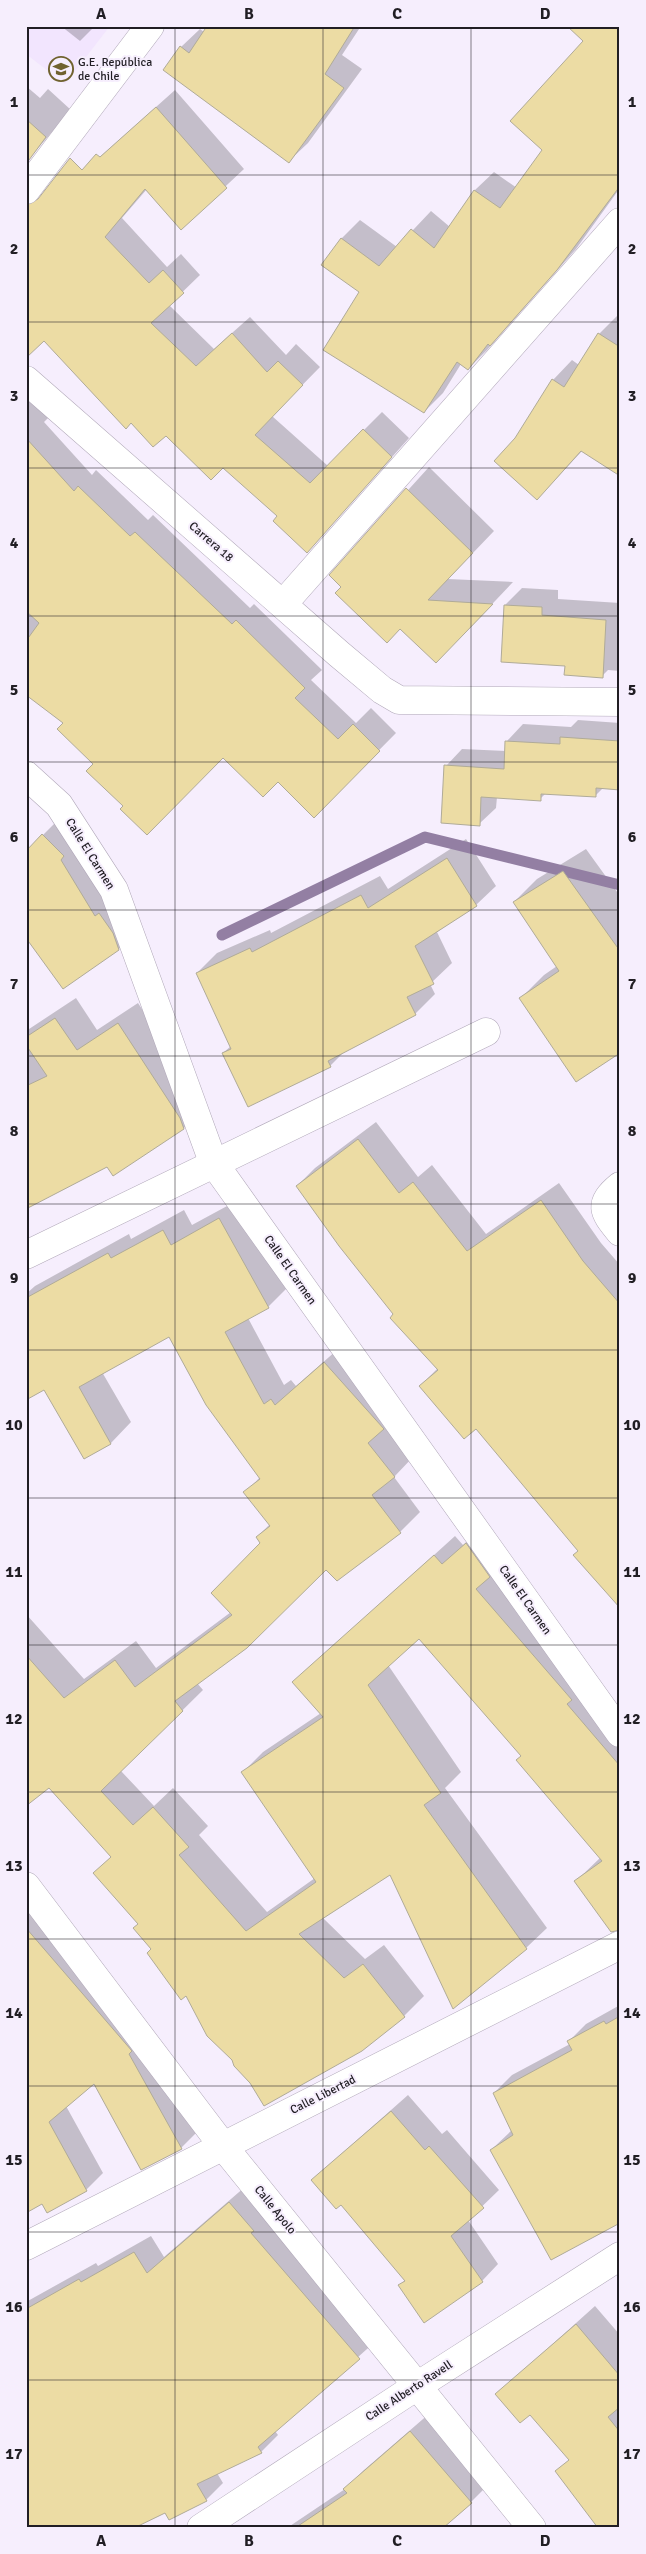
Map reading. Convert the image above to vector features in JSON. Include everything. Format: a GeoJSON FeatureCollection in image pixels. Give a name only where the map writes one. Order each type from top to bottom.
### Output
{"type":"FeatureCollection","features":[{"type":"Feature","properties":{"kind":"street"},"geometry":{"type":"LineString","coordinates":[[26,190],[150,26]]}},
{"type":"Feature","properties":{"kind":"street"},"geometry":{"type":"LineString","coordinates":[[283,604],[620,222]]}},
{"type":"Feature","properties":{"kind":"street","name":"Carrera 18"},"geometry":{"type":"LineString","coordinates":[[26,380],[382,690],[398,700],[620,702]]}},
{"type":"Feature","properties":{"kind":"street","name":"Calle El Carmen"},"geometry":{"type":"LineString","coordinates":[[26,775],[59,805],[114,890],[213,1162],[620,1732]]}},
{"type":"Feature","properties":{"kind":"street"},"geometry":{"type":"LineString","coordinates":[[26,1255],[213,1162],[486,1032]]}},
{"type":"Feature","properties":{"kind":"street"},"geometry":{"type":"LineString","coordinates":[[620,1186],[607,1196],[605,1208],[609,1218],[620,1232]]}},
{"type":"Feature","properties":{"kind":"street","name":"Calle Apolo"},"geometry":{"type":"LineString","coordinates":[[26,1886],[223,2146],[532,2528]]}},
{"type":"Feature","properties":{"kind":"street","name":"Calle Libertad"},"geometry":{"type":"LineString","coordinates":[[26,2246],[620,1945]]}},
{"type":"Feature","properties":{"kind":"street","name":"Calle Alberto Ravell"},"geometry":{"type":"LineString","coordinates":[[201,2528],[620,2256]]}},
{"type":"Feature","properties":{"kind":"shaded area","name":"G.E. República de Chile"},"geometry":{"type":"Polygon","coordinates":[[[26,26],[110,26],[65,84],[26,54],[26,26]]]}},
{"type":"Feature","properties":{"kind":"building"},"geometry":{"type":"Polygon","coordinates":[[[207,26],[355,26],[325,74],[344,88],[289,163],[163,70],[180,46],[189,53],[207,26]]]}},
{"type":"Feature","properties":{"kind":"building"},"geometry":{"type":"Polygon","coordinates":[[[567,26],[620,26],[620,186],[557,270],[490,346],[488,344],[468,370],[457,362],[424,413],[323,350],[359,292],[321,265],[341,238],[379,266],[411,229],[434,248],[474,190],[500,208],[542,150],[510,121],[583,41],[567,26]]]}},
{"type":"Feature","properties":{"kind":"building"},"geometry":{"type":"Polygon","coordinates":[[[156,107],[227,188],[181,230],[145,189],[105,237],[149,283],[163,270],[184,293],[151,323],[196,366],[232,333],[267,372],[278,361],[303,385],[255,435],[310,483],[363,429],[392,457],[307,553],[273,521],[277,516],[223,468],[211,480],[166,436],[153,447],[131,423],[126,429],[44,341],[26,358],[26,205],[38,199],[70,158],[82,170],[96,154],[100,157],[156,107]]]}},
{"type":"Feature","properties":{"kind":"building"},"geometry":{"type":"Polygon","coordinates":[[[26,119],[46,137],[26,164],[26,119]]]}},
{"type":"Feature","properties":{"kind":"building"},"geometry":{"type":"Polygon","coordinates":[[[598,333],[620,347],[620,476],[581,451],[537,500],[494,461],[515,438],[552,379],[564,387],[598,333]]]}},
{"type":"Feature","properties":{"kind":"building"},"geometry":{"type":"Polygon","coordinates":[[[26,438],[74,491],[78,486],[130,536],[135,532],[232,624],[236,620],[305,688],[295,698],[338,739],[353,724],[380,751],[314,818],[278,782],[263,797],[223,758],[147,835],[120,809],[123,806],[86,771],[93,764],[57,729],[63,723],[26,695],[26,641],[39,623],[26,611],[26,438]]]}},
{"type":"Feature","properties":{"kind":"building"},"geometry":{"type":"Polygon","coordinates":[[[406,488],[473,553],[428,600],[493,604],[436,663],[400,629],[387,643],[335,593],[341,587],[329,575],[406,488]]]}},
{"type":"Feature","properties":{"kind":"building"},"geometry":{"type":"Polygon","coordinates":[[[504,605],[542,607],[542,615],[606,620],[603,678],[564,675],[565,666],[501,662],[504,605]]]}},
{"type":"Feature","properties":{"kind":"building"},"geometry":{"type":"Polygon","coordinates":[[[560,737],[620,741],[620,790],[596,788],[596,797],[541,794],[541,801],[481,797],[480,826],[441,823],[444,765],[504,769],[505,741],[560,744],[560,737]]]}},
{"type":"Feature","properties":{"kind":"building"},"geometry":{"type":"Polygon","coordinates":[[[42,834],[64,856],[61,860],[95,916],[99,913],[113,933],[119,950],[63,989],[26,938],[26,851],[42,834]]]}},
{"type":"Feature","properties":{"kind":"building"},"geometry":{"type":"Polygon","coordinates":[[[447,858],[477,906],[415,946],[434,984],[407,997],[416,1015],[328,1061],[331,1067],[248,1107],[222,1053],[231,1049],[196,973],[250,948],[252,952],[361,895],[368,908],[447,858]]]}},
{"type":"Feature","properties":{"kind":"building"},"geometry":{"type":"Polygon","coordinates":[[[563,871],[620,951],[620,1053],[576,1082],[519,998],[559,971],[513,902],[563,871]]]}},
{"type":"Feature","properties":{"kind":"building"},"geometry":{"type":"Polygon","coordinates":[[[55,1018],[77,1050],[118,1023],[180,1118],[184,1129],[113,1176],[107,1167],[26,1209],[26,1086],[47,1076],[26,1045],[26,1037],[55,1018]]]}},
{"type":"Feature","properties":{"kind":"building"},"geometry":{"type":"Polygon","coordinates":[[[358,1139],[399,1193],[413,1182],[467,1251],[541,1200],[583,1261],[620,1304],[620,1608],[573,1555],[578,1551],[476,1429],[464,1439],[419,1386],[438,1370],[390,1318],[393,1314],[339,1246],[296,1186],[358,1139]]]}},
{"type":"Feature","properties":{"kind":"building"},"geometry":{"type":"Polygon","coordinates":[[[219,1218],[269,1308],[225,1332],[264,1404],[271,1399],[275,1405],[324,1362],[384,1429],[368,1443],[395,1477],[372,1495],[401,1533],[337,1581],[326,1570],[247,1648],[175,1701],[183,1711],[101,1791],[133,1825],[153,1807],[189,1847],[179,1855],[246,1931],[316,1882],[241,1772],[323,1717],[292,1682],[434,1555],[442,1564],[466,1543],[490,1577],[476,1589],[572,1700],[567,1704],[620,1766],[620,1930],[611,1932],[574,1881],[602,1861],[516,1760],[521,1756],[419,1639],[368,1685],[441,1793],[424,1805],[527,1949],[453,2009],[390,1875],[299,1934],[344,1978],[363,1964],[405,2017],[362,2051],[264,2106],[250,2083],[234,2066],[232,2060],[207,2036],[186,1996],[181,2000],[147,1953],[151,1949],[133,1928],[138,1924],[93,1873],[111,1857],[49,1788],[26,1806],[26,1655],[64,1698],[115,1660],[135,1687],[232,1615],[211,1593],[260,1543],[256,1537],[270,1526],[243,1492],[260,1479],[206,1405],[169,1337],[79,1387],[111,1444],[84,1459],[44,1390],[26,1400],[26,1298],[108,1253],[111,1258],[163,1230],[171,1245],[219,1218]]]}},
{"type":"Feature","properties":{"kind":"building"},"geometry":{"type":"Polygon","coordinates":[[[26,1928],[132,2051],[129,2054],[182,2149],[141,2170],[94,2084],[49,2122],[87,2191],[47,2213],[42,2204],[26,2213],[26,1928]]]}},
{"type":"Feature","properties":{"kind":"building"},"geometry":{"type":"Polygon","coordinates":[[[620,2016],[620,2223],[551,2260],[490,2150],[513,2135],[493,2093],[572,2050],[567,2041],[604,2021],[606,2024],[620,2016]]]}},
{"type":"Feature","properties":{"kind":"building"},"geometry":{"type":"Polygon","coordinates":[[[391,2111],[425,2150],[429,2146],[484,2208],[451,2236],[483,2282],[424,2323],[398,2285],[405,2281],[341,2205],[336,2209],[311,2180],[391,2111]]]}},
{"type":"Feature","properties":{"kind":"building"},"geometry":{"type":"Polygon","coordinates":[[[229,2202],[254,2231],[251,2233],[360,2359],[258,2447],[262,2453],[197,2484],[207,2501],[169,2520],[165,2513],[134,2528],[26,2528],[26,2309],[79,2279],[81,2282],[134,2252],[147,2273],[229,2202]]]}},
{"type":"Feature","properties":{"kind":"building"},"geometry":{"type":"Polygon","coordinates":[[[576,2324],[620,2376],[620,2407],[608,2417],[620,2432],[620,2528],[598,2528],[555,2471],[569,2460],[530,2415],[520,2423],[495,2394],[576,2324]]]}},
{"type":"Feature","properties":{"kind":"building"},"geometry":{"type":"Polygon","coordinates":[[[410,2431],[472,2503],[443,2528],[295,2528],[347,2493],[343,2489],[410,2431]]]}},
{"type":"Feature","properties":{"kind":"waterway"},"geometry":{"type":"LineString","coordinates":[[222,935],[425,837],[620,885]]}},
{"type":"Feature","properties":{"kind":"place","name":"G.E. República de Chile"},"geometry":{"type":"Point","coordinates":[61,69]}}]}
